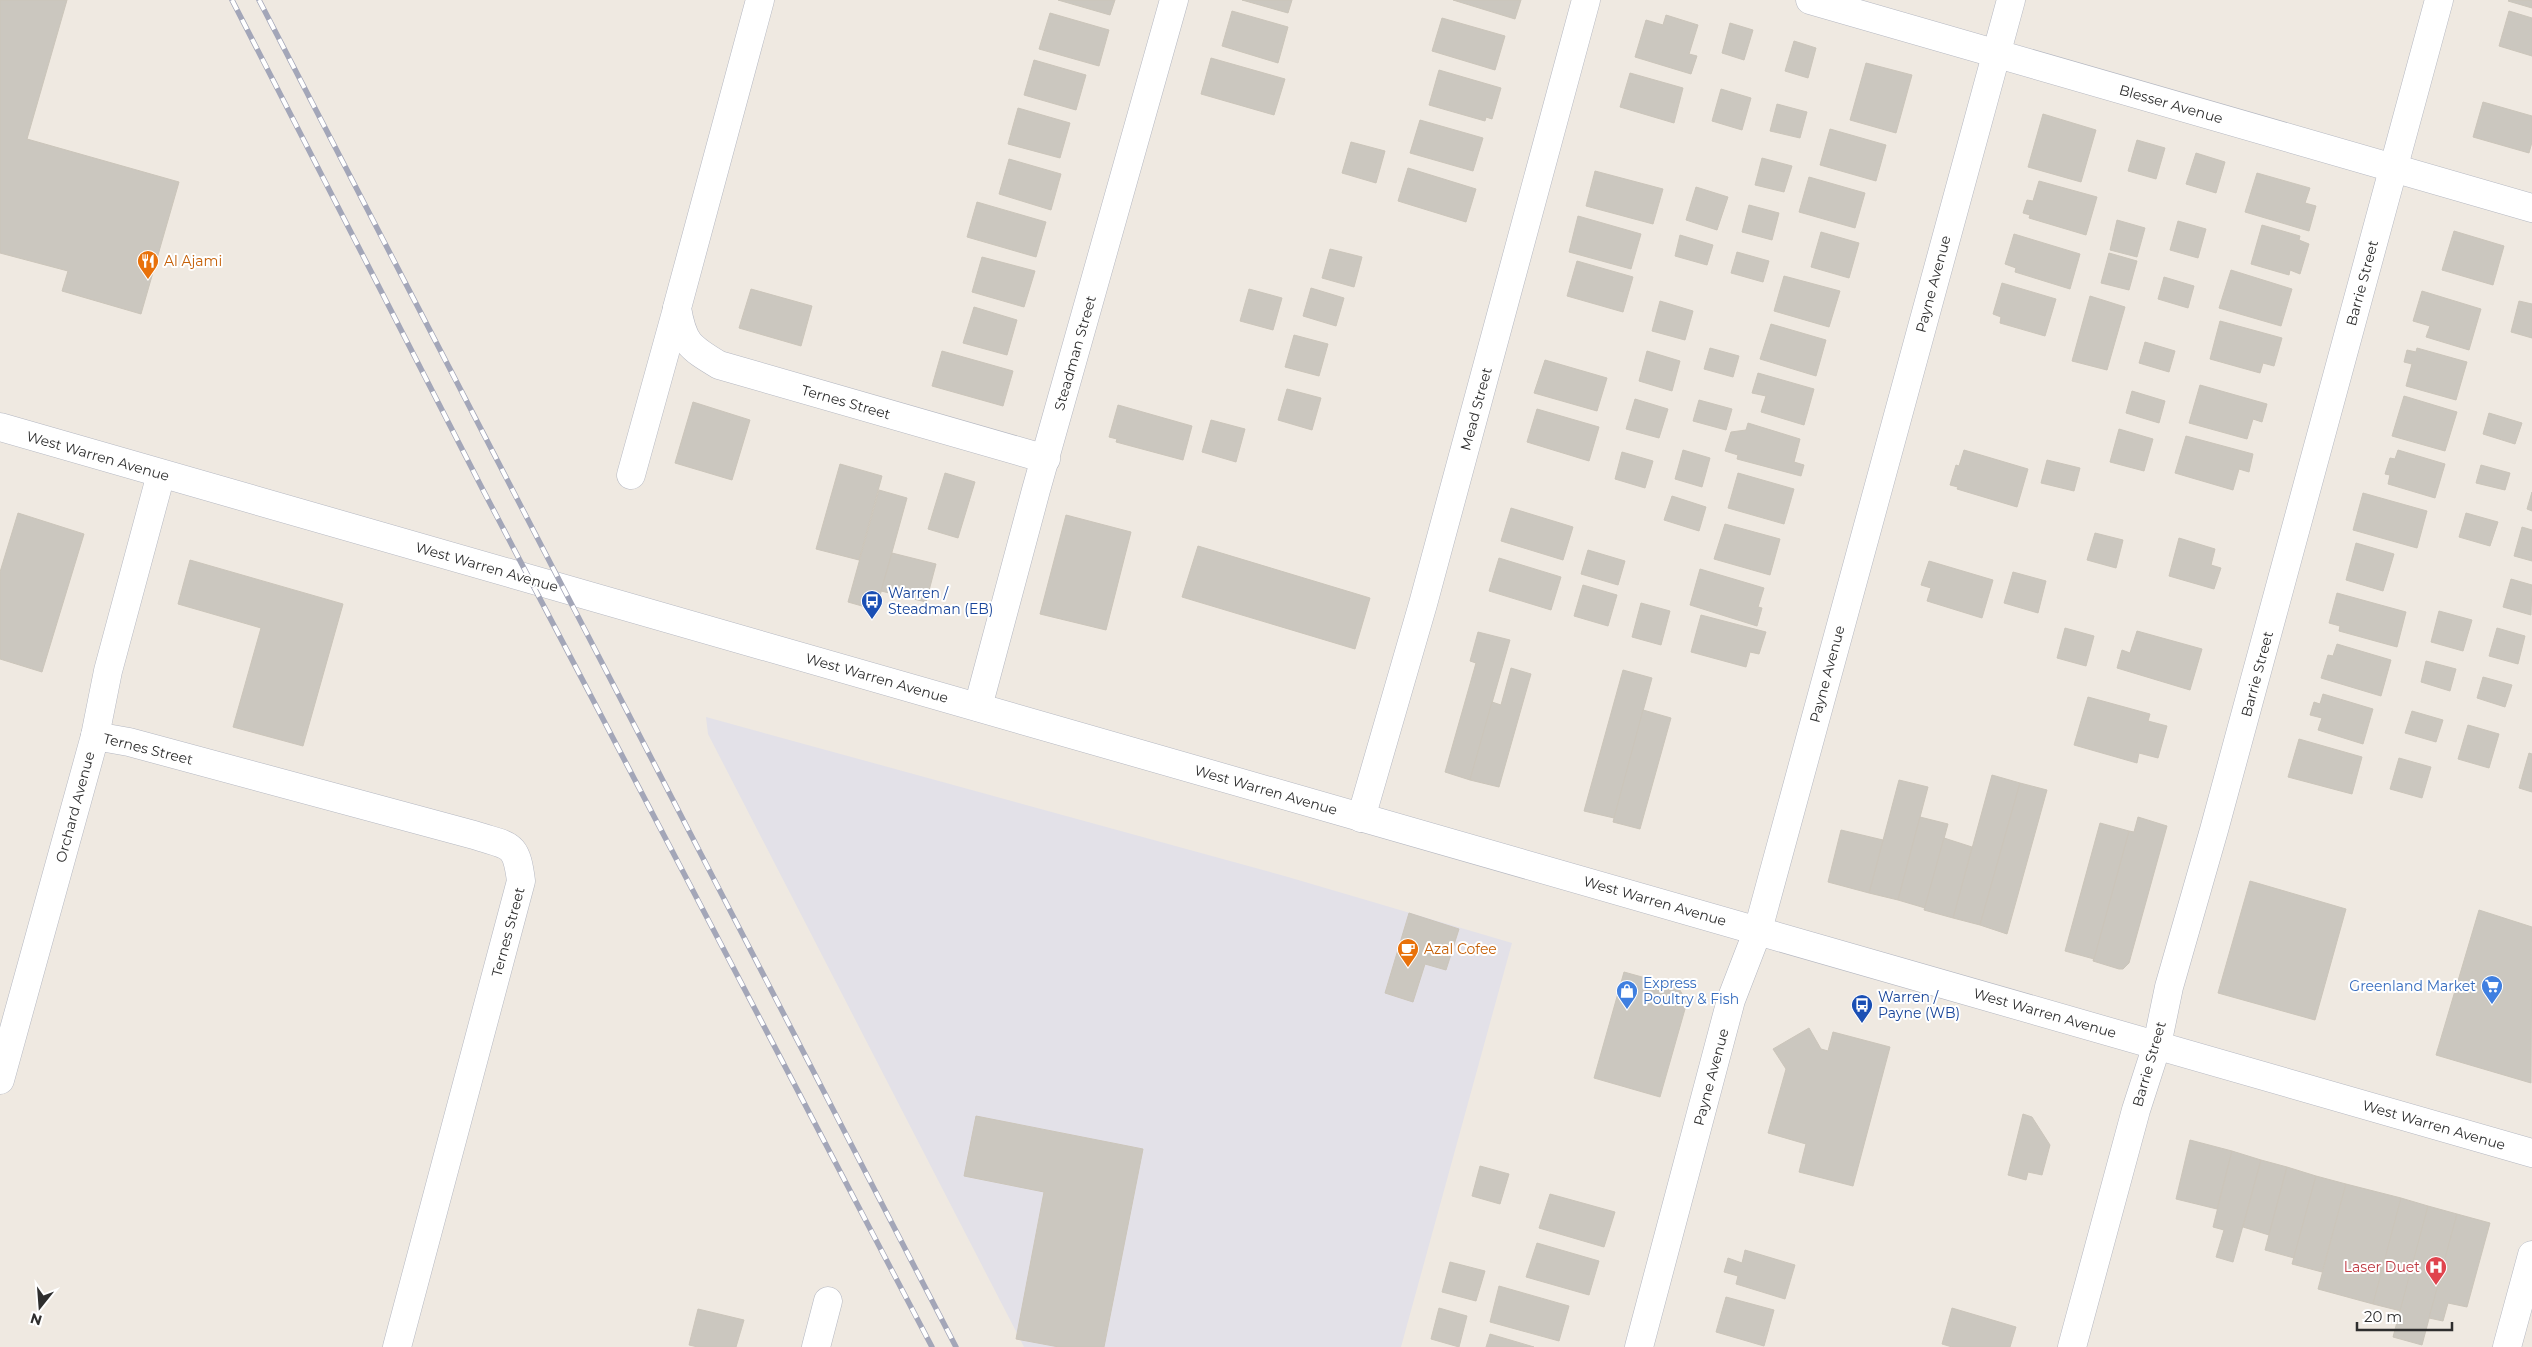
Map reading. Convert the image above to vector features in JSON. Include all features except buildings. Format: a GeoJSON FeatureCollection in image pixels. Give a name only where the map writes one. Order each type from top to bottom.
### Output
{"type":"FeatureCollection","features":[{"type":"Feature","properties":{"kind":"street","name":"Ternes Street"},"geometry":{"type":"LineString","coordinates":[[631,475],[760,0]]}},
{"type":"Feature","properties":{"kind":"street","name":"Steadman Street"},"geometry":{"type":"LineString","coordinates":[[978,707],[1174,0]]}},
{"type":"Feature","properties":{"kind":"street","name":"Mead Street"},"geometry":{"type":"LineString","coordinates":[[1361,818],[1423,604],[1586,0]]}},
{"type":"Feature","properties":{"kind":"street","name":"Blesser Avenue"},"geometry":{"type":"LineString","coordinates":[[1810,0],[2532,208]]}},
{"type":"Feature","properties":{"kind":"street","name":"Payne Avenue"},"geometry":{"type":"LineString","coordinates":[[1639,1347],[1731,1000],[1758,930],[2011,0]]}},
{"type":"Feature","properties":{"kind":"street","name":"Barrie Street"},"geometry":{"type":"LineString","coordinates":[[2072,1347],[2136,1110],[2157,1046],[2169,987],[2214,830],[2439,0]]}},
{"type":"Feature","properties":{"kind":"street","name":"Ternes Street"},"geometry":{"type":"LineString","coordinates":[[677,308],[681,332],[696,351],[720,365],[1046,460]]}},
{"type":"Feature","properties":{"kind":"street","name":"West Warren Avenue"},"geometry":{"type":"LineString","coordinates":[[0,427],[2532,1153]]}},
{"type":"Feature","properties":{"kind":"street","name":"Orchard Avenue"},"geometry":{"type":"LineString","coordinates":[[0,1080],[95,736],[108,671],[161,474]]}},
{"type":"Feature","properties":{"kind":"street","name":"Ternes Street"},"geometry":{"type":"LineString","coordinates":[[95,736],[129,742],[474,835],[511,848],[518,856],[521,881],[397,1347]]}},
{"type":"Feature","properties":{"kind":"street"},"geometry":{"type":"LineString","coordinates":[[2507,1347],[2532,1255]]}},
{"type":"Feature","properties":{"kind":"street"},"geometry":{"type":"LineString","coordinates":[[816,1347],[828,1301]]}},
{"type":"Feature","properties":{"kind":"shaded area"},"geometry":{"type":"Polygon","coordinates":[[[706,717],[1288,877],[1512,943],[1401,1347],[1024,1347],[708,734],[706,717]]]}},
{"type":"Feature","properties":{"kind":"railway"},"geometry":{"type":"LineString","coordinates":[[232,0],[483,490],[932,1347]]}},
{"type":"Feature","properties":{"kind":"railway"},"geometry":{"type":"LineString","coordinates":[[259,0],[956,1347]]}},
{"type":"Feature","properties":{"kind":"place","name":"Al Ajami"},"geometry":{"type":"Point","coordinates":[148,280]}},
{"type":"Feature","properties":{"kind":"place","name":"Warren / Steadman (EB)"},"geometry":{"type":"Point","coordinates":[872,620]}},
{"type":"Feature","properties":{"kind":"place","name":"Azal Cofee"},"geometry":{"type":"Point","coordinates":[1408,968]}},
{"type":"Feature","properties":{"kind":"place","name":"Greenland Market"},"geometry":{"type":"Point","coordinates":[2492,1005]}},
{"type":"Feature","properties":{"kind":"place","name":"Express Poultry & Fish"},"geometry":{"type":"Point","coordinates":[1627,1010]}},
{"type":"Feature","properties":{"kind":"place","name":"Warren / Payne (WB)"},"geometry":{"type":"Point","coordinates":[1862,1024]}},
{"type":"Feature","properties":{"kind":"place","name":"Laser Duet"},"geometry":{"type":"Point","coordinates":[2436,1286]}}]}
